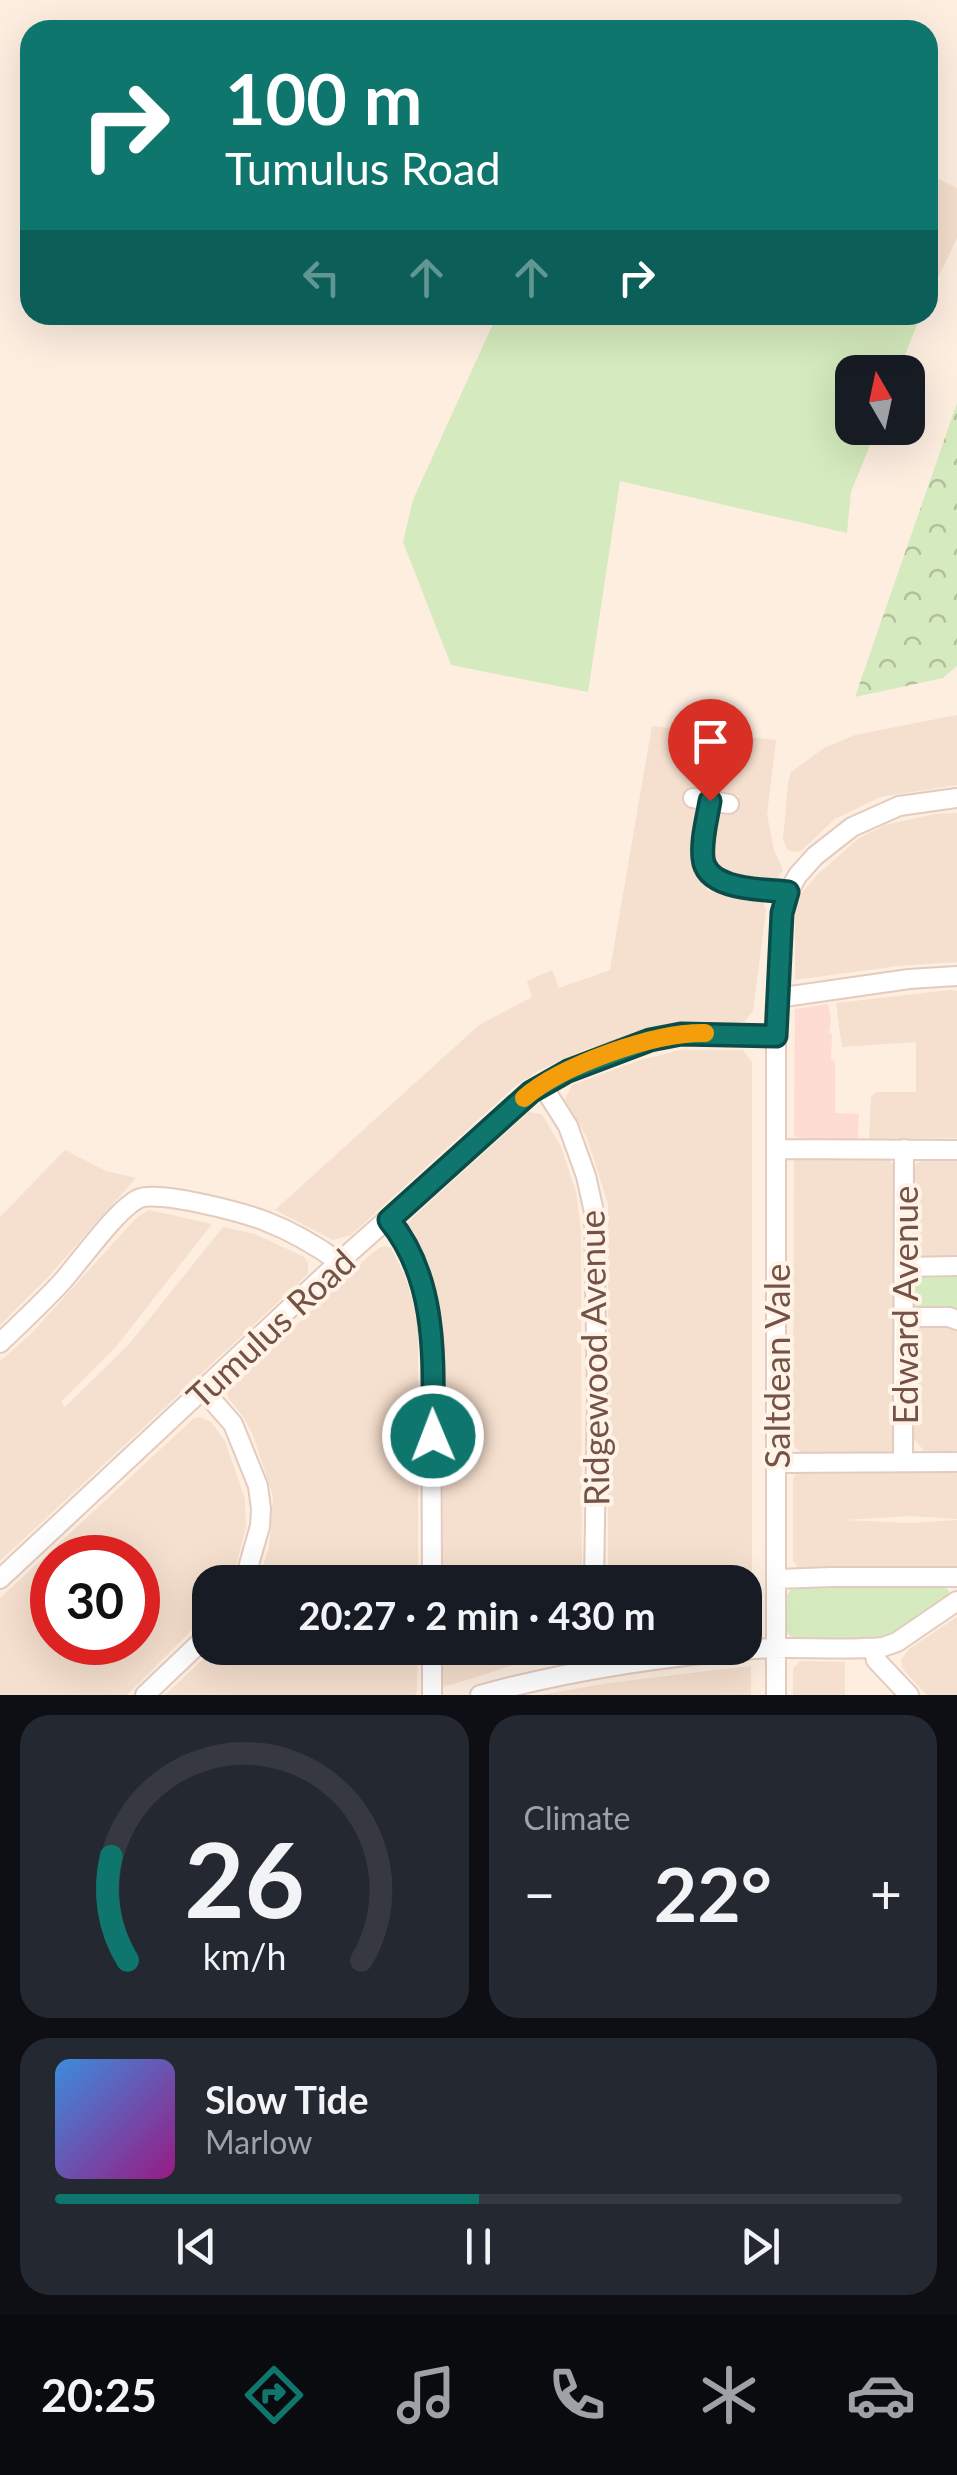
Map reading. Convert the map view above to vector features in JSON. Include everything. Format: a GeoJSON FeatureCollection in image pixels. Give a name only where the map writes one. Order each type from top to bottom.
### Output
{"type":"FeatureCollection","features":[{"type":"Feature","properties":{"kind":"street"},"geometry":{"type":"LineString","coordinates":[[711,801],[703,854],[708,873],[724,884],[788,892],[815,856],[860,822],[899,806],[957,798]]}},
{"type":"Feature","properties":{"kind":"street","name":"Saltdean Vale"},"geometry":{"type":"LineString","coordinates":[[776,1695],[776,1036],[782,913],[788,892]]}},
{"type":"Feature","properties":{"kind":"street"},"geometry":{"type":"LineString","coordinates":[[777,998],[957,976]]}},
{"type":"Feature","properties":{"kind":"street","name":"Tumulus Road"},"geometry":{"type":"LineString","coordinates":[[0,1579],[339,1262],[542,1085],[595,1060],[665,1037],[697,1033],[776,1036]]}},
{"type":"Feature","properties":{"kind":"street","name":"Ridgewood Avenue"},"geometry":{"type":"LineString","coordinates":[[542,1085],[568,1126],[594,1212],[594,1565]]}},
{"type":"Feature","properties":{"kind":"street"},"geometry":{"type":"LineString","coordinates":[[776,1148],[957,1150]]}},
{"type":"Feature","properties":{"kind":"street","name":"Edward Avenue"},"geometry":{"type":"LineString","coordinates":[[903,1462],[904,1149]]}},
{"type":"Feature","properties":{"kind":"street"},"geometry":{"type":"LineString","coordinates":[[0,1343],[61,1283],[128,1207],[143,1197],[176,1199],[264,1220],[339,1262]]}},
{"type":"Feature","properties":{"kind":"street"},"geometry":{"type":"LineString","coordinates":[[389,1220],[420,1278],[431,1320],[432,1565]]}},
{"type":"Feature","properties":{"kind":"street"},"geometry":{"type":"LineString","coordinates":[[905,1267],[957,1266]]}},
{"type":"Feature","properties":{"kind":"street"},"geometry":{"type":"LineString","coordinates":[[905,1317],[957,1320]]}},
{"type":"Feature","properties":{"kind":"street"},"geometry":{"type":"LineString","coordinates":[[204,1391],[233,1424],[258,1486],[259,1536],[250,1565]]}},
{"type":"Feature","properties":{"kind":"street"},"geometry":{"type":"LineString","coordinates":[[776,1463],[957,1462]]}},
{"type":"Feature","properties":{"kind":"street"},"geometry":{"type":"LineString","coordinates":[[777,1579],[957,1577]]}},
{"type":"Feature","properties":{"kind":"street"},"geometry":{"type":"LineString","coordinates":[[480,1695],[594,1659],[890,1645],[957,1601]]}},
{"type":"Feature","properties":{"kind":"street"},"geometry":{"type":"LineString","coordinates":[[873,1648],[876,1660],[910,1695]]}},
{"type":"Feature","properties":{"kind":"street"},"geometry":{"type":"LineString","coordinates":[[145,1695],[192,1650]]}},
{"type":"Feature","properties":{"kind":"street"},"geometry":{"type":"LineString","coordinates":[[432,1665],[432,1695]]}},
{"type":"Feature","properties":{"kind":"shaded area"},"geometry":{"type":"Polygon","coordinates":[[[938,179],[957,188],[957,238],[938,278],[938,179]]]}},
{"type":"Feature","properties":{"kind":"shaded area"},"geometry":{"type":"Polygon","coordinates":[[[957,715],[957,785],[880,797],[835,819],[801,851],[787,849],[783,840],[791,772],[824,748],[855,735],[957,715]]]}},
{"type":"Feature","properties":{"kind":"shaded area"},"geometry":{"type":"Polygon","coordinates":[[[652,726],[776,740],[767,815],[774,850],[783,870],[775,881],[724,876],[718,873],[709,853],[716,816],[723,811],[736,812],[739,796],[688,787],[684,805],[698,813],[692,862],[707,891],[755,896],[763,902],[766,911],[753,1011],[744,1022],[678,1022],[654,1027],[584,1050],[538,1071],[514,1087],[351,1235],[333,1240],[275,1210],[479,1025],[532,997],[527,981],[552,970],[559,988],[610,970],[652,726]]]}},
{"type":"Feature","properties":{"kind":"shaded area"},"geometry":{"type":"Polygon","coordinates":[[[957,813],[957,962],[795,980],[795,909],[800,895],[816,876],[859,838],[885,825],[957,813]]]}},
{"type":"Feature","properties":{"kind":"shaded area"},"geometry":{"type":"Polygon","coordinates":[[[957,991],[957,1138],[869,1139],[871,1097],[876,1092],[916,1092],[916,1042],[842,1047],[836,1003],[957,991]]]}},
{"type":"Feature","properties":{"kind":"shaded area"},"geometry":{"type":"Polygon","coordinates":[[[828,1004],[831,1060],[835,1061],[835,1113],[859,1114],[858,1139],[794,1137],[795,1009],[828,1004]]]}},
{"type":"Feature","properties":{"kind":"shaded area"},"geometry":{"type":"Polygon","coordinates":[[[681,1050],[743,1050],[752,1062],[752,1565],[608,1565],[608,1204],[587,1138],[565,1099],[572,1085],[640,1060],[681,1050]]]}},
{"type":"Feature","properties":{"kind":"shaded area"},"geometry":{"type":"Polygon","coordinates":[[[529,1112],[542,1114],[561,1147],[576,1192],[581,1230],[582,1565],[443,1565],[443,1320],[429,1269],[407,1223],[529,1112]]]}},
{"type":"Feature","properties":{"kind":"shaded area"},"geometry":{"type":"Polygon","coordinates":[[[65,1150],[106,1171],[136,1178],[0,1325],[0,1217],[65,1150]]]}},
{"type":"Feature","properties":{"kind":"shaded area"},"geometry":{"type":"Polygon","coordinates":[[[794,1156],[882,1158],[893,1165],[895,1452],[801,1452],[793,1445],[794,1156]]]}},
{"type":"Feature","properties":{"kind":"shaded area"},"geometry":{"type":"Polygon","coordinates":[[[925,1159],[957,1159],[957,1259],[920,1256],[914,1247],[914,1171],[916,1164],[925,1159]]]}},
{"type":"Feature","properties":{"kind":"shaded area"},"geometry":{"type":"Polygon","coordinates":[[[149,1210],[212,1224],[115,1348],[61,1402],[65,1407],[130,1343],[223,1227],[255,1234],[304,1257],[308,1274],[0,1561],[0,1361],[31,1334],[136,1218],[149,1210]]]}},
{"type":"Feature","properties":{"kind":"shaded area"},"geometry":{"type":"Polygon","coordinates":[[[379,1248],[391,1248],[405,1276],[418,1319],[418,1565],[263,1565],[269,1547],[273,1496],[253,1435],[228,1398],[227,1390],[379,1248]]]}},
{"type":"Feature","properties":{"kind":"shaded area"},"geometry":{"type":"Polygon","coordinates":[[[924,1326],[949,1326],[957,1330],[957,1452],[924,1451],[912,1436],[913,1337],[924,1326]]]}},
{"type":"Feature","properties":{"kind":"shaded area"},"geometry":{"type":"Polygon","coordinates":[[[200,1417],[211,1422],[225,1441],[245,1499],[246,1527],[236,1565],[192,1565],[192,1630],[160,1662],[160,1535],[68,1535],[193,1419],[200,1417]]]}},
{"type":"Feature","properties":{"kind":"shaded area"},"geometry":{"type":"Polygon","coordinates":[[[803,1471],[957,1471],[957,1519],[910,1516],[844,1520],[957,1520],[957,1568],[799,1569],[793,1561],[793,1479],[803,1471]]]}},
{"type":"Feature","properties":{"kind":"shaded area"},"geometry":{"type":"Polygon","coordinates":[[[30,1570],[30,1665],[157,1665],[127,1695],[0,1695],[0,1598],[30,1570]]]}},
{"type":"Feature","properties":{"kind":"shaded area"},"geometry":{"type":"Polygon","coordinates":[[[957,1617],[957,1695],[927,1695],[907,1674],[901,1660],[909,1649],[957,1617]]]}},
{"type":"Feature","properties":{"kind":"shaded area"},"geometry":{"type":"Polygon","coordinates":[[[804,1661],[845,1662],[845,1695],[793,1695],[793,1668],[804,1661]]]}},
{"type":"Feature","properties":{"kind":"shaded area"},"geometry":{"type":"Polygon","coordinates":[[[197,1665],[418,1665],[415,1695],[165,1695],[197,1665]]]}},
{"type":"Feature","properties":{"kind":"shaded area"},"geometry":{"type":"Polygon","coordinates":[[[442,1665],[516,1665],[436,1687],[443,1683],[442,1665]]]}},
{"type":"Feature","properties":{"kind":"shaded area"},"geometry":{"type":"Polygon","coordinates":[[[751,1666],[751,1695],[541,1695],[608,1683],[751,1666]]]}},
{"type":"Feature","properties":{"kind":"green space"},"geometry":{"type":"Polygon","coordinates":[[[492,325],[917,325],[905,355],[835,355],[835,445],[870,445],[851,492],[847,533],[620,481],[588,692],[451,665],[403,542],[413,500],[492,325]]]}},
{"type":"Feature","properties":{"kind":"green space"},"geometry":{"type":"Polygon","coordinates":[[[957,403],[957,666],[943,678],[855,697],[957,403]]]}},
{"type":"Feature","properties":{"kind":"green space"},"geometry":{"type":"Polygon","coordinates":[[[957,1272],[957,1313],[925,1311],[912,1303],[910,1288],[919,1274],[957,1272]]]}},
{"type":"Feature","properties":{"kind":"green space"},"geometry":{"type":"Polygon","coordinates":[[[942,1584],[950,1596],[883,1641],[799,1640],[790,1635],[784,1615],[788,1593],[800,1586],[942,1584]]]}},
{"type":"Feature","properties":{"kind":"slow traffic"},"geometry":{"type":"LineString","coordinates":[[524,1098],[568,1071],[650,1040],[705,1033]]}},
{"type":"Feature","properties":{"kind":"route"},"geometry":{"type":"LineString","coordinates":[[433,1436],[430,1313],[420,1278],[398,1230],[389,1220],[531,1092],[568,1071],[650,1040],[681,1034],[776,1036],[782,913],[788,892],[724,884],[708,873],[703,854],[710,801]]}}]}
